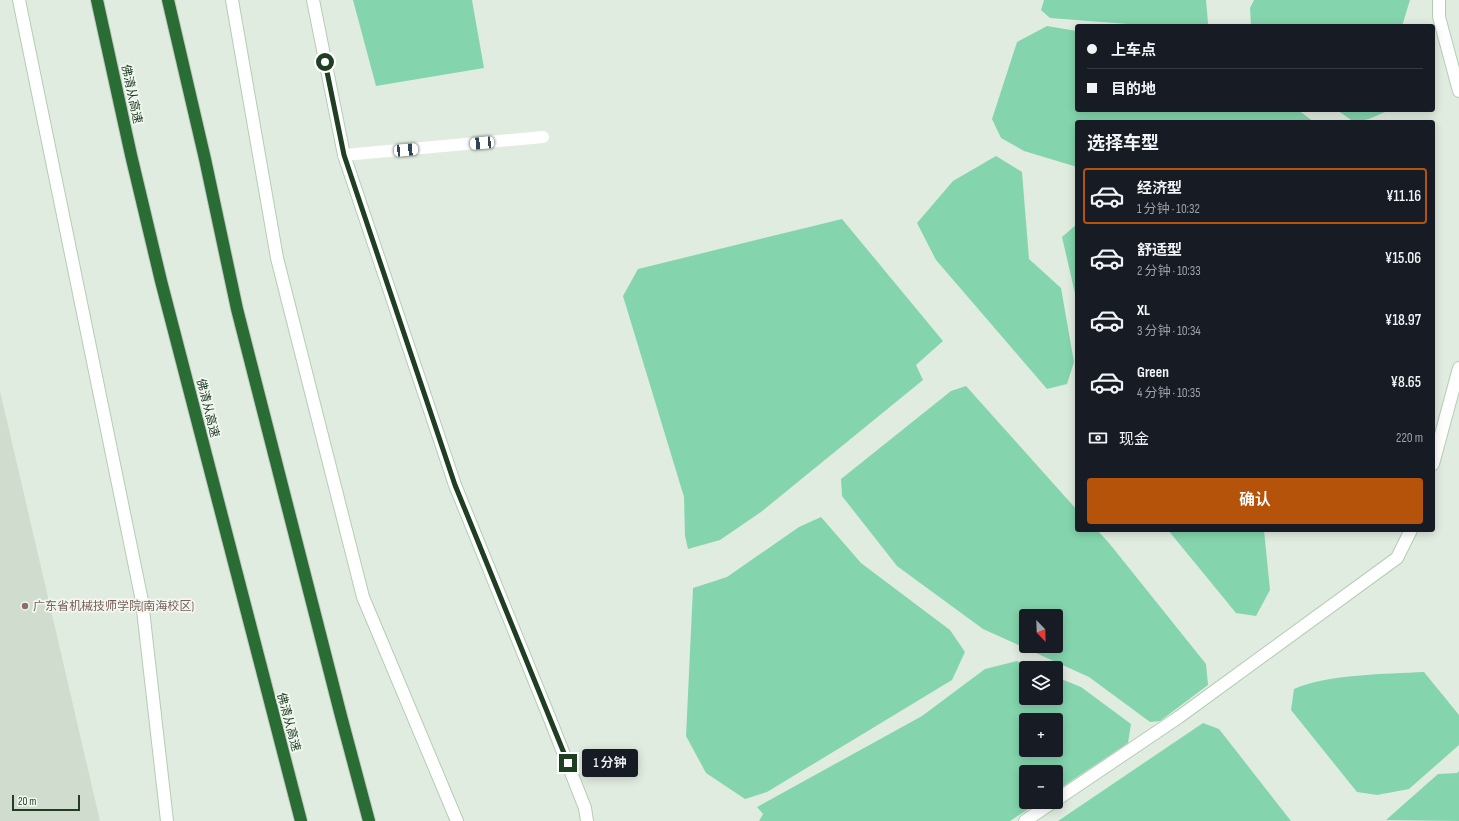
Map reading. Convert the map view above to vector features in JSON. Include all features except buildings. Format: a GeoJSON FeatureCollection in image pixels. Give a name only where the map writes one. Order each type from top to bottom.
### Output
{"type":"FeatureCollection","features":[{"type":"Feature","properties":{"kind":"highway","name":"佛清从高速"},"geometry":{"type":"LineString","coordinates":[[97,0],[131,155],[161,280],[301,821]]}},
{"type":"Feature","properties":{"kind":"highway"},"geometry":{"type":"LineString","coordinates":[[168,0],[205,159],[237,310],[341,716],[370,821]]}},
{"type":"Feature","properties":{"kind":"street"},"geometry":{"type":"LineString","coordinates":[[19,0],[142,602],[167,821]]}},
{"type":"Feature","properties":{"kind":"street"},"geometry":{"type":"LineString","coordinates":[[232,0],[277,258],[363,597],[457,821]]}},
{"type":"Feature","properties":{"kind":"street"},"geometry":{"type":"LineString","coordinates":[[313,0],[344,155],[455,485],[585,808],[586,821]]}},
{"type":"Feature","properties":{"kind":"street"},"geometry":{"type":"LineString","coordinates":[[1439,0],[1439,17],[1459,91]]}},
{"type":"Feature","properties":{"kind":"street"},"geometry":{"type":"LineString","coordinates":[[344,155],[543,137]]}},
{"type":"Feature","properties":{"kind":"street"},"geometry":{"type":"LineString","coordinates":[[1435,457],[1459,368]]}},
{"type":"Feature","properties":{"kind":"street"},"geometry":{"type":"LineString","coordinates":[[1063,795],[1179,717],[1397,558],[1410,532]]}},
{"type":"Feature","properties":{"kind":"street"},"geometry":{"type":"LineString","coordinates":[[1025,821],[1043,809]]}},
{"type":"Feature","properties":{"kind":"shaded area"},"geometry":{"type":"Polygon","coordinates":[[[353,0],[472,0],[484,68],[376,86],[353,0]]]}},
{"type":"Feature","properties":{"kind":"shaded area"},"geometry":{"type":"Polygon","coordinates":[[[1044,0],[1206,0],[1208,23],[1128,24],[1050,18],[1041,10],[1044,0]]]}},
{"type":"Feature","properties":{"kind":"shaded area"},"geometry":{"type":"Polygon","coordinates":[[[1254,0],[1410,0],[1403,24],[1251,24],[1250,8],[1254,0]]]}},
{"type":"Feature","properties":{"kind":"shaded area"},"geometry":{"type":"Polygon","coordinates":[[[1047,26],[1075,31],[1075,112],[1301,112],[1311,120],[1075,120],[1075,166],[1024,151],[1001,138],[992,119],[1017,42],[1047,26]]]}},
{"type":"Feature","properties":{"kind":"shaded area"},"geometry":{"type":"Polygon","coordinates":[[[1340,112],[1385,112],[1369,119],[1351,120],[1340,112]]]}},
{"type":"Feature","properties":{"kind":"shaded area"},"geometry":{"type":"Polygon","coordinates":[[[996,156],[1022,172],[1029,259],[1061,288],[1074,362],[1067,384],[1047,389],[936,260],[917,223],[953,181],[996,156]]]}},
{"type":"Feature","properties":{"kind":"shaded area"},"geometry":{"type":"Polygon","coordinates":[[[842,219],[943,341],[916,365],[923,380],[761,512],[720,540],[688,549],[685,536],[684,497],[623,296],[638,269],[842,219]]]}},
{"type":"Feature","properties":{"kind":"shaded area"},"geometry":{"type":"Polygon","coordinates":[[[1075,226],[1075,293],[1062,237],[1075,226]]]}},
{"type":"Feature","properties":{"kind":"shaded area"},"geometry":{"type":"Polygon","coordinates":[[[966,386],[1075,508],[1075,532],[1099,532],[1109,543],[1206,664],[1208,685],[1160,721],[1150,722],[1089,677],[1063,665],[1063,661],[1054,661],[1036,653],[1063,653],[1063,609],[1019,609],[1019,645],[983,629],[897,566],[842,496],[841,479],[951,391],[966,386]]]}},
{"type":"Feature","properties":{"kind":"shaded area","name":"广东省机械技师学院(南海校区)"},"geometry":{"type":"Polygon","coordinates":[[[0,391],[100,821],[0,821],[0,391]]]}},
{"type":"Feature","properties":{"kind":"shaded area"},"geometry":{"type":"Polygon","coordinates":[[[821,517],[861,563],[950,630],[965,652],[952,680],[767,792],[745,799],[706,773],[686,736],[693,588],[727,577],[799,527],[821,517]]]}},
{"type":"Feature","properties":{"kind":"shaded area"},"geometry":{"type":"Polygon","coordinates":[[[1170,532],[1264,532],[1270,590],[1256,616],[1236,613],[1170,532]]]}},
{"type":"Feature","properties":{"kind":"shaded area"},"geometry":{"type":"Polygon","coordinates":[[[1017,661],[1019,662],[1019,705],[1063,705],[1063,680],[1081,687],[1131,724],[1128,743],[1063,786],[1063,765],[1019,765],[1019,809],[1028,809],[1010,821],[759,821],[763,814],[757,807],[922,716],[985,669],[1017,661]]]}},
{"type":"Feature","properties":{"kind":"shaded area"},"geometry":{"type":"Polygon","coordinates":[[[1424,672],[1459,715],[1459,745],[1409,789],[1377,795],[1357,792],[1291,710],[1294,689],[1308,684],[1323,680],[1375,674],[1424,672]]]}},
{"type":"Feature","properties":{"kind":"shaded area"},"geometry":{"type":"Polygon","coordinates":[[[1203,723],[1219,729],[1291,821],[1058,821],[1203,723]]]}},
{"type":"Feature","properties":{"kind":"shaded area"},"geometry":{"type":"Polygon","coordinates":[[[1459,771],[1459,821],[1386,820],[1438,774],[1457,773],[1459,771]]]}},
{"type":"Feature","properties":{"kind":"place","name":"广东省机械技师学院(南海校区)"},"geometry":{"type":"Point","coordinates":[25,606]}},
{"type":"Feature","properties":{"kind":"route"},"geometry":{"type":"LineString","coordinates":[[325,62],[344,155],[455,485],[568,763]]}}]}
